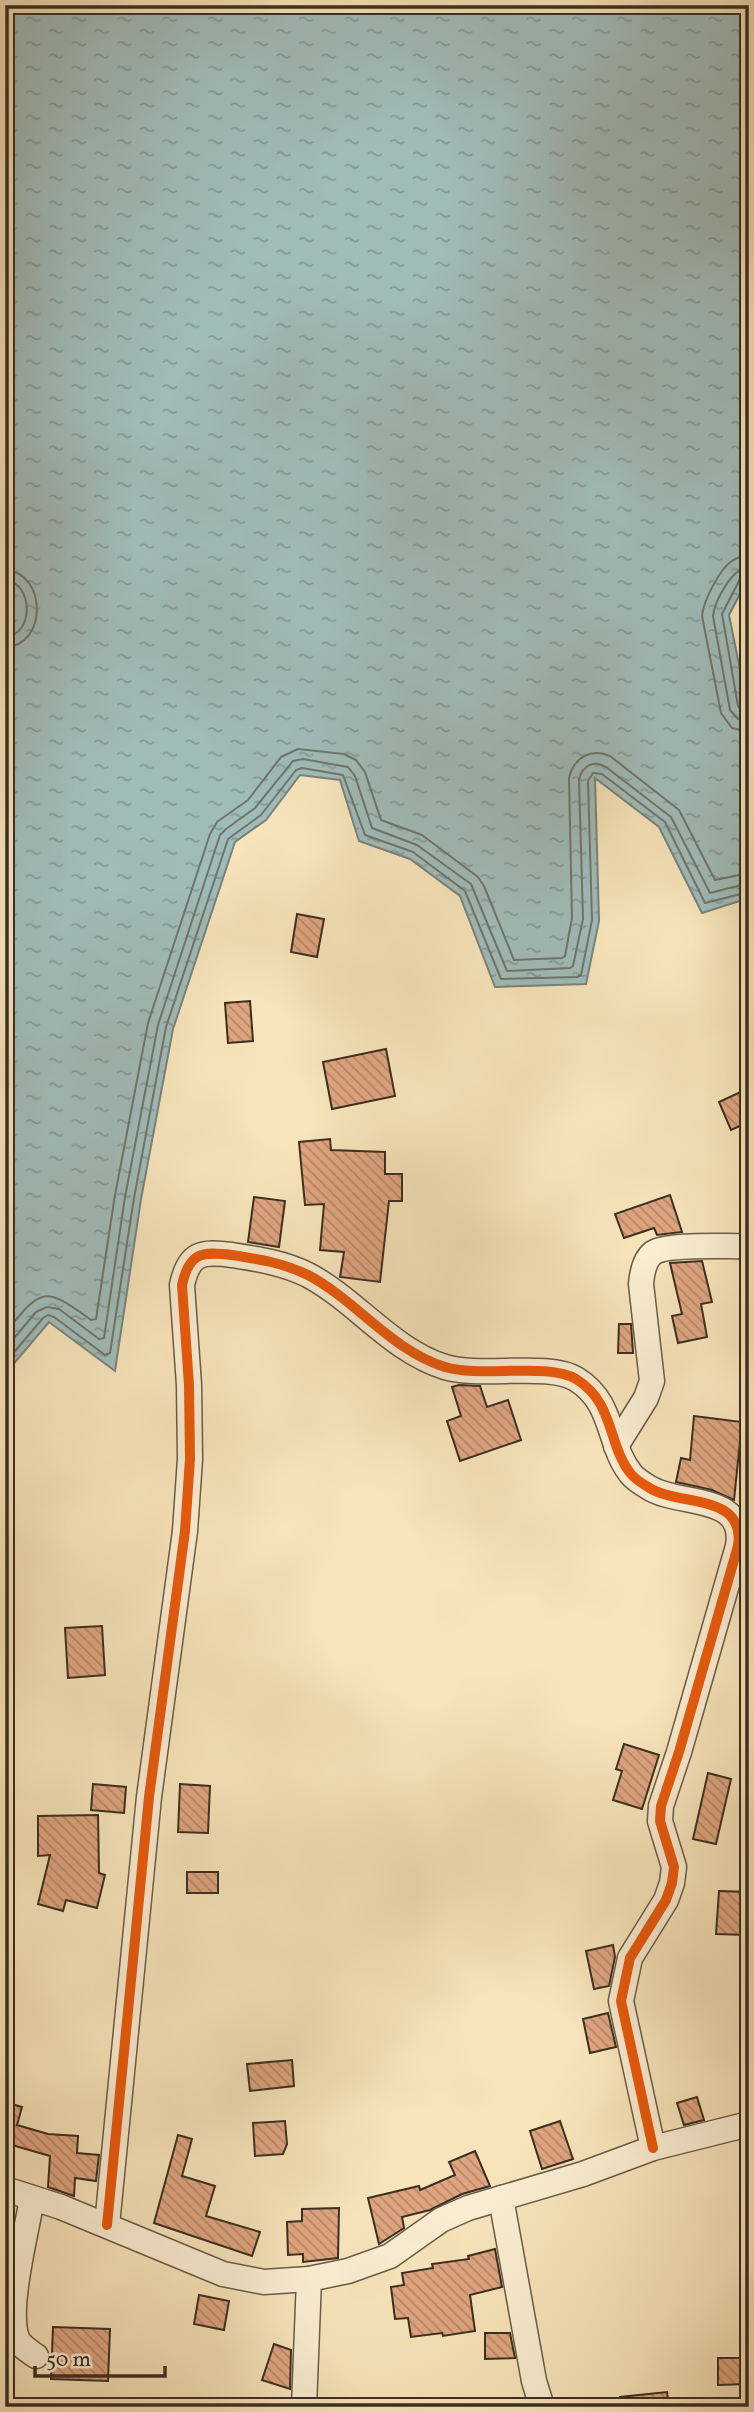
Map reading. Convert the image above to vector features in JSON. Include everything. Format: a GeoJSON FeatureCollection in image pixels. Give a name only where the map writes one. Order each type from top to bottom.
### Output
{"type":"FeatureCollection","features":[{"type":"Feature","properties":{"kind":"street"},"geometry":{"type":"LineString","coordinates":[[616,1446],[646,1398],[652,1381],[642,1284],[643,1271],[652,1254],[665,1247],[749,1247]]}},
{"type":"Feature","properties":{"kind":"street"},"geometry":{"type":"LineString","coordinates":[[107,2225],[149,1797],[185,1531],[190,1459],[189,1385],[181,1298],[185,1269],[192,1259],[202,1254],[230,1255],[283,1264],[328,1288],[378,1329],[425,1359],[445,1367],[466,1371],[557,1372],[576,1379],[598,1400],[607,1414],[616,1446],[631,1475],[659,1494],[720,1507],[733,1518],[740,1532],[738,1546],[661,1806],[660,1821],[674,1867],[673,1883],[666,1900],[630,1958],[621,2001],[653,2148]]}},
{"type":"Feature","properties":{"kind":"street"},"geometry":{"type":"LineString","coordinates":[[5,2189],[107,2225],[223,2274],[264,2282],[348,2271],[390,2256],[441,2220],[468,2208],[583,2174],[653,2148],[749,2124]]}},
{"type":"Feature","properties":{"kind":"street"},"geometry":{"type":"LineString","coordinates":[[33,2198],[14,2321],[20,2343],[36,2357]]}},
{"type":"Feature","properties":{"kind":"street"},"geometry":{"type":"LineString","coordinates":[[501,2198],[534,2381],[542,2407]]}},
{"type":"Feature","properties":{"kind":"street"},"geometry":{"type":"LineString","coordinates":[[304,2407],[309,2278]]}},
{"type":"Feature","properties":{"kind":"water"},"geometry":{"type":"Polygon","coordinates":[[[5,5],[749,5],[749,577],[729,615],[749,714],[749,898],[702,913],[659,827],[595,778],[599,921],[586,984],[495,987],[460,896],[410,859],[359,841],[340,780],[300,775],[266,820],[235,842],[173,1029],[141,1199],[115,1371],[49,1322],[5,1374],[5,626],[11,616],[5,563],[5,5]]]}},
{"type":"Feature","properties":{"kind":"building"},"geometry":{"type":"Polygon","coordinates":[[[297,914],[324,919],[317,957],[291,952],[297,914]]]}},
{"type":"Feature","properties":{"kind":"building"},"geometry":{"type":"Polygon","coordinates":[[[250,1001],[253,1041],[228,1043],[225,1003],[250,1001]]]}},
{"type":"Feature","properties":{"kind":"building"},"geometry":{"type":"Polygon","coordinates":[[[386,1049],[395,1096],[332,1109],[323,1062],[386,1049]]]}},
{"type":"Feature","properties":{"kind":"building"},"geometry":{"type":"Polygon","coordinates":[[[749,1088],[749,1122],[731,1130],[719,1102],[749,1088]]]}},
{"type":"Feature","properties":{"kind":"building"},"geometry":{"type":"Polygon","coordinates":[[[330,1139],[331,1150],[385,1152],[385,1174],[402,1174],[402,1201],[389,1201],[380,1282],[340,1277],[344,1252],[320,1250],[324,1204],[305,1205],[299,1142],[330,1139]]]}},
{"type":"Feature","properties":{"kind":"building"},"geometry":{"type":"Polygon","coordinates":[[[670,1195],[682,1232],[657,1235],[654,1228],[624,1238],[615,1214],[670,1195]]]}},
{"type":"Feature","properties":{"kind":"building"},"geometry":{"type":"Polygon","coordinates":[[[254,1197],[285,1201],[279,1247],[248,1242],[254,1197]]]}},
{"type":"Feature","properties":{"kind":"building"},"geometry":{"type":"Polygon","coordinates":[[[702,1261],[712,1302],[701,1304],[707,1337],[678,1343],[672,1316],[682,1314],[670,1263],[702,1261]]]}},
{"type":"Feature","properties":{"kind":"building"},"geometry":{"type":"Polygon","coordinates":[[[619,1324],[631,1324],[633,1353],[618,1353],[619,1324]]]}},
{"type":"Feature","properties":{"kind":"building"},"geometry":{"type":"Polygon","coordinates":[[[480,1386],[487,1407],[508,1400],[521,1440],[460,1461],[447,1421],[461,1416],[452,1387],[480,1386]]]}},
{"type":"Feature","properties":{"kind":"building"},"geometry":{"type":"Polygon","coordinates":[[[694,1416],[742,1422],[734,1500],[712,1490],[676,1482],[681,1458],[690,1460],[694,1416]]]}},
{"type":"Feature","properties":{"kind":"building"},"geometry":{"type":"Polygon","coordinates":[[[102,1626],[105,1675],[68,1678],[65,1628],[102,1626]]]}},
{"type":"Feature","properties":{"kind":"building"},"geometry":{"type":"Polygon","coordinates":[[[624,1744],[659,1755],[642,1809],[613,1800],[622,1771],[616,1769],[624,1744]]]}},
{"type":"Feature","properties":{"kind":"building"},"geometry":{"type":"Polygon","coordinates":[[[708,1773],[731,1779],[716,1844],[693,1839],[708,1773]]]}},
{"type":"Feature","properties":{"kind":"building"},"geometry":{"type":"Polygon","coordinates":[[[93,1784],[126,1787],[124,1813],[91,1810],[93,1784]]]}},
{"type":"Feature","properties":{"kind":"building"},"geometry":{"type":"Polygon","coordinates":[[[180,1784],[210,1786],[208,1833],[178,1832],[180,1784]]]}},
{"type":"Feature","properties":{"kind":"building"},"geometry":{"type":"Polygon","coordinates":[[[98,1815],[99,1873],[105,1875],[97,1908],[66,1900],[63,1911],[38,1904],[50,1855],[38,1856],[38,1816],[98,1815]]]}},
{"type":"Feature","properties":{"kind":"building"},"geometry":{"type":"Polygon","coordinates":[[[187,1872],[218,1872],[218,1893],[187,1893],[187,1872]]]}},
{"type":"Feature","properties":{"kind":"building"},"geometry":{"type":"Polygon","coordinates":[[[719,1891],[749,1892],[747,1935],[716,1934],[719,1891]]]}},
{"type":"Feature","properties":{"kind":"building"},"geometry":{"type":"Polygon","coordinates":[[[613,1945],[615,1957],[609,1986],[594,1989],[586,1951],[613,1945]]]}},
{"type":"Feature","properties":{"kind":"building"},"geometry":{"type":"Polygon","coordinates":[[[608,2013],[616,2047],[590,2053],[583,2019],[608,2013]]]}},
{"type":"Feature","properties":{"kind":"building"},"geometry":{"type":"Polygon","coordinates":[[[292,2060],[294,2086],[250,2091],[247,2064],[292,2060]]]}},
{"type":"Feature","properties":{"kind":"building"},"geometry":{"type":"Polygon","coordinates":[[[697,2097],[704,2120],[684,2125],[677,2103],[697,2097]]]}},
{"type":"Feature","properties":{"kind":"building"},"geometry":{"type":"Polygon","coordinates":[[[5,2102],[22,2107],[17,2125],[48,2134],[78,2136],[77,2153],[99,2155],[96,2181],[75,2178],[74,2196],[48,2187],[50,2156],[12,2145],[10,2153],[5,2152],[5,2102]]]}},
{"type":"Feature","properties":{"kind":"building"},"geometry":{"type":"Polygon","coordinates":[[[285,2121],[287,2144],[283,2154],[255,2156],[253,2123],[285,2121]]]}},
{"type":"Feature","properties":{"kind":"building"},"geometry":{"type":"Polygon","coordinates":[[[560,2121],[573,2159],[542,2169],[530,2131],[560,2121]]]}},
{"type":"Feature","properties":{"kind":"building"},"geometry":{"type":"Polygon","coordinates":[[[178,2135],[192,2139],[182,2176],[215,2186],[206,2216],[260,2232],[252,2256],[154,2223],[178,2135]]]}},
{"type":"Feature","properties":{"kind":"building"},"geometry":{"type":"Polygon","coordinates":[[[475,2151],[490,2186],[462,2194],[430,2210],[402,2217],[404,2228],[379,2244],[368,2198],[419,2186],[420,2190],[455,2175],[449,2162],[475,2151]]]}},
{"type":"Feature","properties":{"kind":"building"},"geometry":{"type":"Polygon","coordinates":[[[339,2208],[338,2258],[303,2262],[303,2254],[288,2255],[287,2222],[302,2221],[302,2209],[339,2208]]]}},
{"type":"Feature","properties":{"kind":"building"},"geometry":{"type":"Polygon","coordinates":[[[495,2249],[502,2287],[470,2295],[475,2331],[411,2337],[408,2318],[395,2319],[391,2287],[404,2285],[402,2273],[433,2268],[432,2264],[469,2259],[468,2256],[495,2249]]]}},
{"type":"Feature","properties":{"kind":"building"},"geometry":{"type":"Polygon","coordinates":[[[199,2295],[229,2301],[224,2330],[194,2324],[199,2295]]]}},
{"type":"Feature","properties":{"kind":"building"},"geometry":{"type":"Polygon","coordinates":[[[53,2327],[110,2329],[108,2381],[51,2379],[53,2327]]]}},
{"type":"Feature","properties":{"kind":"building"},"geometry":{"type":"Polygon","coordinates":[[[485,2333],[510,2333],[515,2358],[485,2359],[485,2333]]]}},
{"type":"Feature","properties":{"kind":"building"},"geometry":{"type":"Polygon","coordinates":[[[274,2344],[291,2350],[290,2389],[262,2380],[274,2344]]]}},
{"type":"Feature","properties":{"kind":"building"},"geometry":{"type":"Polygon","coordinates":[[[718,2358],[746,2358],[747,2384],[718,2385],[718,2358]]]}},
{"type":"Feature","properties":{"kind":"building"},"geometry":{"type":"Polygon","coordinates":[[[667,2392],[669,2407],[620,2407],[620,2397],[667,2392]]]}},
{"type":"Feature","properties":{"kind":"cycle path"},"geometry":{"type":"LineString","coordinates":[[107,2225],[149,1797],[185,1531],[190,1459],[189,1385],[182,1285],[188,1266],[204,1254],[261,1260],[290,1267],[308,1275],[408,1349],[445,1367],[477,1371],[549,1372],[576,1379],[598,1400],[623,1462],[635,1478],[661,1493],[707,1504],[732,1517],[738,1529],[738,1546],[661,1806],[660,1821],[674,1867],[672,1883],[666,1900],[630,1958],[621,2001],[653,2148]]}}]}
